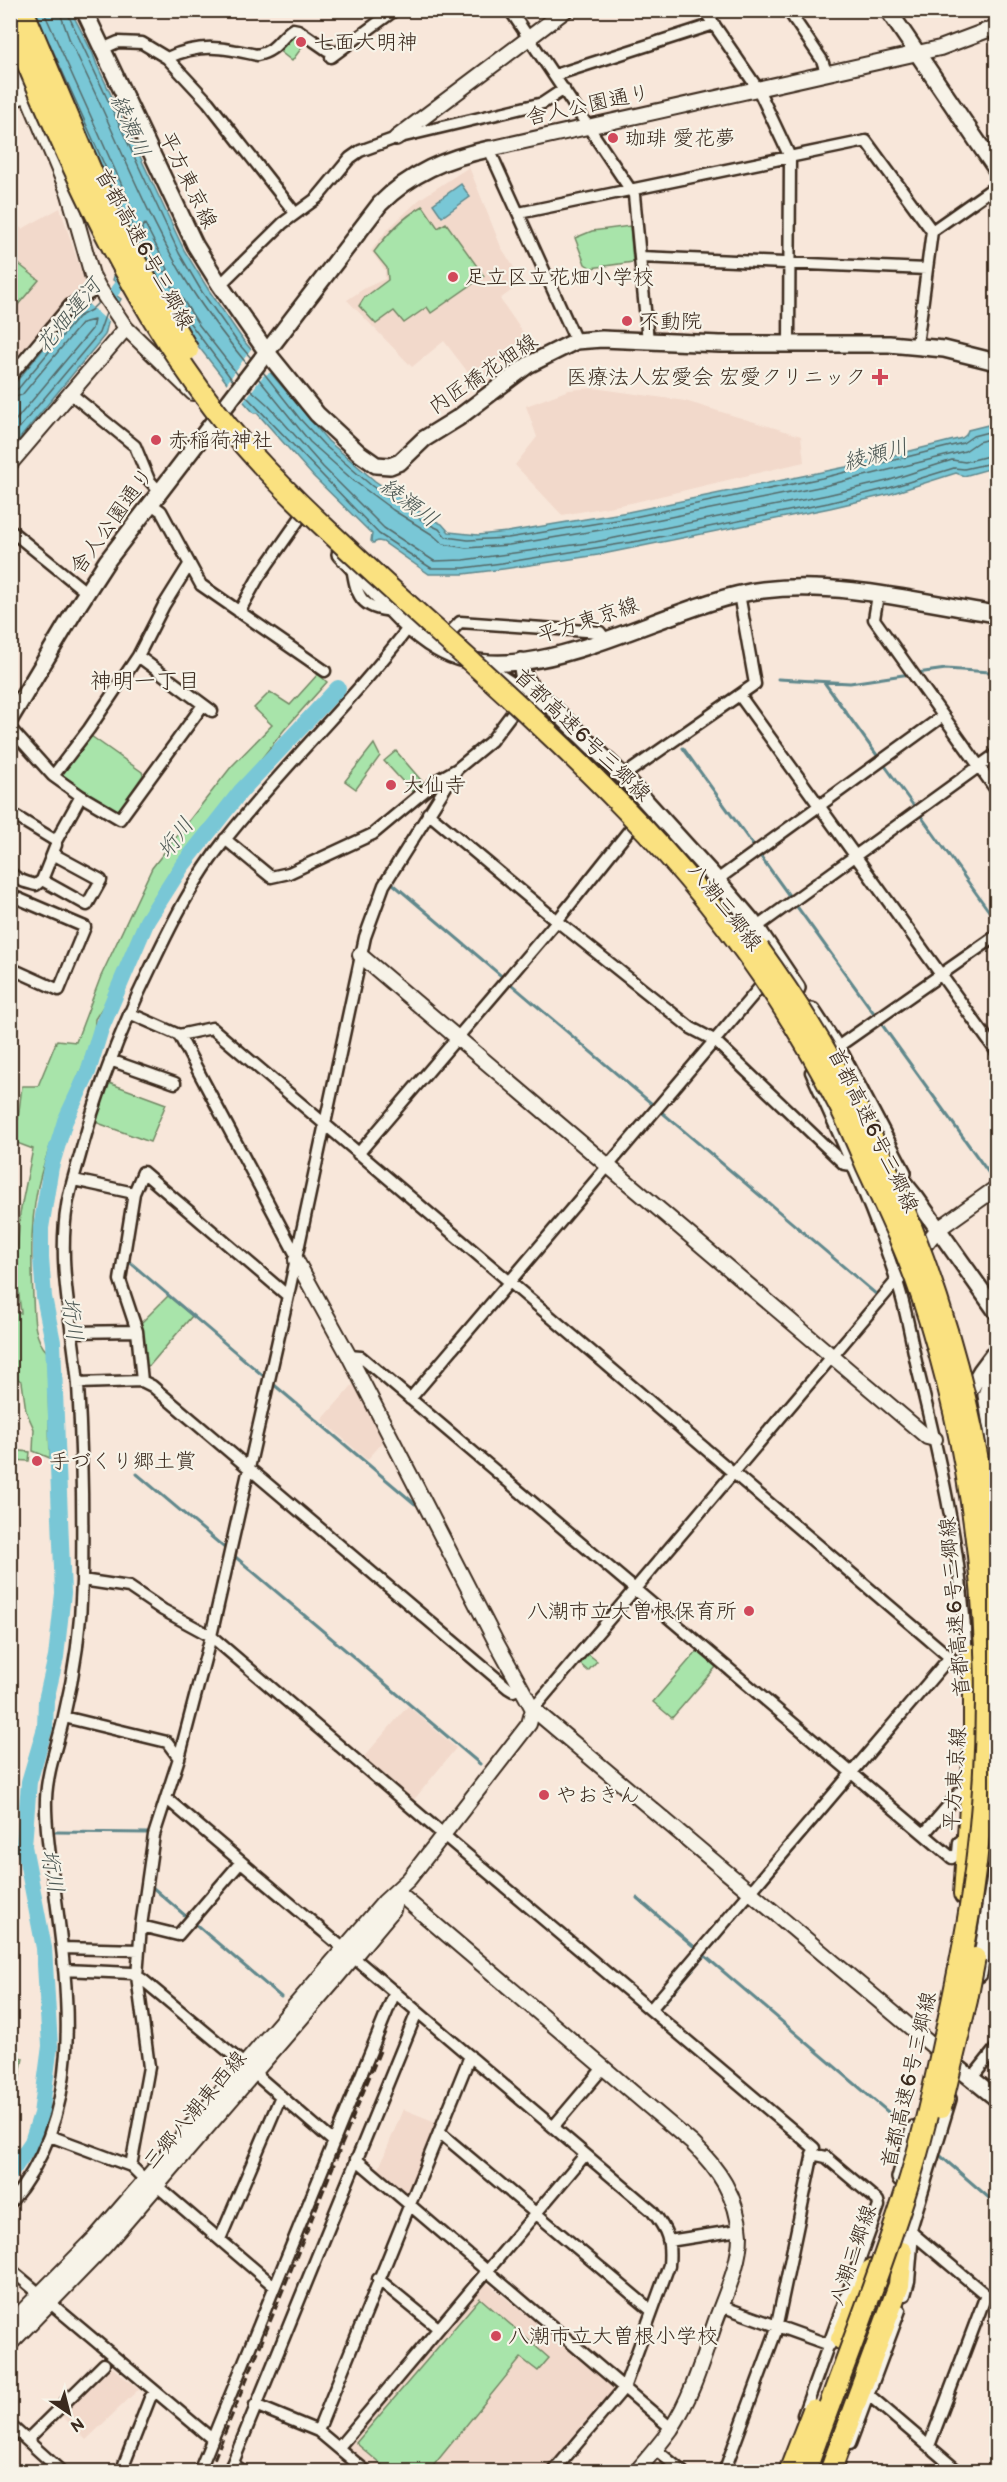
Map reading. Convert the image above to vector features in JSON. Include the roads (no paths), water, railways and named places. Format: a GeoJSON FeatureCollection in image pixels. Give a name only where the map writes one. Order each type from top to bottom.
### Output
{"type":"FeatureCollection","features":[{"type":"Feature","properties":{"kind":"highway","name":"首都高速6号三郷線"},"geometry":{"type":"LineString","coordinates":[[22,10],[116,227],[182,342],[216,390],[270,455],[306,493],[574,740],[631,796],[701,874],[740,923],[798,1006],[908,1196],[963,1382],[983,1480],[996,1603]]}},
{"type":"Feature","properties":{"kind":"highway","name":"首都高速6号三郷線"},"geometry":{"type":"LineString","coordinates":[[10,24],[88,200],[123,270],[174,352],[230,429],[297,500],[542,727],[628,812],[704,898],[756,968],[841,1108],[906,1254],[921,1294],[947,1387],[968,1484],[975,1535],[985,1641],[987,1715],[984,1791],[972,1899],[934,2084],[908,2185],[894,2230],[805,2472]]}},
{"type":"Feature","properties":{"kind":"highway"},"geometry":{"type":"LineString","coordinates":[[841,1108],[848,1138],[875,1197],[917,1316],[956,1483],[971,1598],[974,1654],[974,1747],[959,1860],[964,1896]]}},
{"type":"Feature","properties":{"kind":"highway"},"geometry":{"type":"LineString","coordinates":[[908,1196],[939,1274],[954,1320],[976,1403],[996,1496]]}},
{"type":"Feature","properties":{"kind":"highway","name":"首都高速6号三郷線"},"geometry":{"type":"LineString","coordinates":[[818,2472],[901,2245],[949,2082],[984,1905],[996,1783]]}},
{"type":"Feature","properties":{"kind":"highway"},"geometry":{"type":"LineString","coordinates":[[830,2472],[899,2285],[902,2252]]}},
{"type":"Feature","properties":{"kind":"highway"},"geometry":{"type":"LineString","coordinates":[[788,2464],[835,2342],[871,2270]]}},
{"type":"Feature","properties":{"kind":"main road","name":"平方東京線"},"geometry":{"type":"LineString","coordinates":[[84,10],[195,245],[264,355]]}},
{"type":"Feature","properties":{"kind":"main road"},"geometry":{"type":"LineString","coordinates":[[888,10],[996,169]]}},
{"type":"Feature","properties":{"kind":"main road","name":"舎人公園通り"},"geometry":{"type":"LineString","coordinates":[[10,719],[86,592],[154,497],[366,220],[389,195],[431,167],[489,148]]}},
{"type":"Feature","properties":{"kind":"main road","name":"内匠橋花畑線"},"geometry":{"type":"LineString","coordinates":[[264,355],[329,427],[368,460],[386,467],[400,462],[424,438],[458,418],[528,365],[576,341],[602,339],[720,344],[917,345],[996,362]]}},
{"type":"Feature","properties":{"kind":"main road","name":"平方東京線"},"geometry":{"type":"LineString","coordinates":[[214,420],[262,478],[300,518],[352,566],[409,627],[436,647],[463,660],[480,663],[520,661],[559,655],[704,603],[739,594],[779,588],[825,587],[996,614]]}},
{"type":"Feature","properties":{"kind":"main road","name":"八潮三郷線"},"geometry":{"type":"LineString","coordinates":[[520,661],[525,681],[624,776],[757,927],[836,1048],[908,1196]]}},
{"type":"Feature","properties":{"kind":"main road","name":"八潮三郷線"},"geometry":{"type":"LineString","coordinates":[[480,663],[484,684],[563,759],[695,898],[760,987],[807,1063],[908,1196],[937,1230],[996,1311]]}},
{"type":"Feature","properties":{"kind":"main road"},"geometry":{"type":"LineString","coordinates":[[480,663],[564,718]]}},
{"type":"Feature","properties":{"kind":"main road"},"geometry":{"type":"LineString","coordinates":[[563,759],[585,738]]}},
{"type":"Feature","properties":{"kind":"main road","name":"平方東京線"},"geometry":{"type":"LineString","coordinates":[[935,2048],[970,1865],[980,1724],[980,1679],[968,1583],[967,1513],[953,1438],[958,1411],[981,1371],[996,1351]]}},
{"type":"Feature","properties":{"kind":"main road"},"geometry":{"type":"LineString","coordinates":[[996,1375],[986,1395],[996,1455]]}},
{"type":"Feature","properties":{"kind":"main road"},"geometry":{"type":"LineString","coordinates":[[825,2472],[911,2232],[957,2066],[980,1971],[995,1902],[996,1870]]}},
{"type":"Feature","properties":{"kind":"main road","name":"八潮三郷線"},"geometry":{"type":"LineString","coordinates":[[798,2472],[891,2211],[935,2048]]}},
{"type":"Feature","properties":{"kind":"main road"},"geometry":{"type":"LineString","coordinates":[[935,2048],[996,2098]]}},
{"type":"Feature","properties":{"kind":"street"},"geometry":{"type":"LineString","coordinates":[[167,58],[185,50],[208,47],[257,54],[265,53],[273,50],[293,29],[298,30],[331,54],[395,10]]}},
{"type":"Feature","properties":{"kind":"street"},"geometry":{"type":"LineString","coordinates":[[510,10],[632,190],[648,341]]}},
{"type":"Feature","properties":{"kind":"street"},"geometry":{"type":"LineString","coordinates":[[396,138],[566,10]]}},
{"type":"Feature","properties":{"kind":"street"},"geometry":{"type":"LineString","coordinates":[[704,10],[759,89],[790,157],[789,343]]}},
{"type":"Feature","properties":{"kind":"street"},"geometry":{"type":"LineString","coordinates":[[788,10],[822,60],[825,72]]}},
{"type":"Feature","properties":{"kind":"street"},"geometry":{"type":"LineString","coordinates":[[555,75],[714,24]]}},
{"type":"Feature","properties":{"kind":"street","name":"舎人公園通り"},"geometry":{"type":"LineString","coordinates":[[489,148],[940,48],[996,27]]}},
{"type":"Feature","properties":{"kind":"street"},"geometry":{"type":"LineString","coordinates":[[102,49],[118,42],[142,43],[167,58],[208,102],[295,213]]}},
{"type":"Feature","properties":{"kind":"street"},"geometry":{"type":"LineString","coordinates":[[10,53],[69,194],[100,290],[122,324],[185,384],[214,420]]}},
{"type":"Feature","properties":{"kind":"street"},"geometry":{"type":"LineString","coordinates":[[220,285],[295,213],[317,198],[350,158],[360,151],[396,138],[543,103],[564,89]]}},
{"type":"Feature","properties":{"kind":"street"},"geometry":{"type":"LineString","coordinates":[[10,102],[27,93]]}},
{"type":"Feature","properties":{"kind":"street"},"geometry":{"type":"LineString","coordinates":[[519,213],[866,141],[932,231],[917,345]]}},
{"type":"Feature","properties":{"kind":"street"},"geometry":{"type":"LineString","coordinates":[[489,148],[576,341]]}},
{"type":"Feature","properties":{"kind":"street"},"geometry":{"type":"LineString","coordinates":[[932,231],[996,186]]}},
{"type":"Feature","properties":{"kind":"street"},"geometry":{"type":"LineString","coordinates":[[640,257],[927,269]]}},
{"type":"Feature","properties":{"kind":"street"},"geometry":{"type":"LineString","coordinates":[[12,370],[70,305],[100,290]]}},
{"type":"Feature","properties":{"kind":"street"},"geometry":{"type":"LineString","coordinates":[[10,464],[70,393],[122,324]]}},
{"type":"Feature","properties":{"kind":"street"},"geometry":{"type":"LineString","coordinates":[[70,393],[135,447],[150,481],[154,497],[201,585],[325,671]]}},
{"type":"Feature","properties":{"kind":"street"},"geometry":{"type":"LineString","coordinates":[[239,612],[258,578],[300,518]]}},
{"type":"Feature","properties":{"kind":"street"},"geometry":{"type":"LineString","coordinates":[[10,530],[86,592]]}},
{"type":"Feature","properties":{"kind":"street"},"geometry":{"type":"LineString","coordinates":[[54,776],[90,729],[138,656],[164,605],[189,565]]}},
{"type":"Feature","properties":{"kind":"street"},"geometry":{"type":"LineString","coordinates":[[624,776],[755,684],[739,594]]}},
{"type":"Feature","properties":{"kind":"street"},"geometry":{"type":"LineString","coordinates":[[878,595],[874,619],[996,790]]}},
{"type":"Feature","properties":{"kind":"street"},"geometry":{"type":"LineString","coordinates":[[436,647],[460,622],[600,632],[605,639]]}},
{"type":"Feature","properties":{"kind":"street"},"geometry":{"type":"LineString","coordinates":[[10,2203],[24,2186],[50,2136],[68,2043],[68,2006],[63,1948],[46,1802],[48,1776],[64,1717],[79,1645],[82,1580],[78,1383],[64,1241],[67,1206],[110,1060],[129,1013],[171,924],[190,890],[225,839],[380,665],[409,627]]}},
{"type":"Feature","properties":{"kind":"street"},"geometry":{"type":"LineString","coordinates":[[10,728],[54,776],[81,796],[120,819],[207,708],[138,656]]}},
{"type":"Feature","properties":{"kind":"street"},"geometry":{"type":"LineString","coordinates":[[740,696],[996,1051]]}},
{"type":"Feature","properties":{"kind":"street"},"geometry":{"type":"LineString","coordinates":[[225,839],[271,877],[289,873],[373,834],[438,779],[457,769],[491,741],[513,712]]}},
{"type":"Feature","properties":{"kind":"street"},"geometry":{"type":"LineString","coordinates":[[695,898],[943,716]]}},
{"type":"Feature","properties":{"kind":"street"},"geometry":{"type":"LineString","coordinates":[[757,927],[996,754]]}},
{"type":"Feature","properties":{"kind":"street"},"geometry":{"type":"LineString","coordinates":[[131,2166],[149,2067],[136,1976],[154,1835],[179,1758],[211,1635],[288,1296],[360,956],[384,885],[457,769]]}},
{"type":"Feature","properties":{"kind":"street"},"geometry":{"type":"LineString","coordinates":[[11,875],[36,885],[42,880],[56,841],[81,796]]}},
{"type":"Feature","properties":{"kind":"street"},"geometry":{"type":"LineString","coordinates":[[10,813],[56,841]]}},
{"type":"Feature","properties":{"kind":"street"},"geometry":{"type":"LineString","coordinates":[[428,813],[556,921],[692,1028],[714,1040],[844,1164],[853,1165]]}},
{"type":"Feature","properties":{"kind":"street"},"geometry":{"type":"LineString","coordinates":[[358,1154],[556,921],[631,828]]}},
{"type":"Feature","properties":{"kind":"street"},"geometry":{"type":"LineString","coordinates":[[42,880],[87,905],[101,880],[53,854]]}},
{"type":"Feature","properties":{"kind":"street"},"geometry":{"type":"LineString","coordinates":[[10,896],[85,927],[59,990],[10,968]]}},
{"type":"Feature","properties":{"kind":"street"},"geometry":{"type":"LineString","coordinates":[[836,1048],[940,973],[996,936]]}},
{"type":"Feature","properties":{"kind":"street"},"geometry":{"type":"LineString","coordinates":[[360,956],[927,1437],[935,1438]]}},
{"type":"Feature","properties":{"kind":"street"},"geometry":{"type":"LineString","coordinates":[[410,1398],[760,987]]}},
{"type":"Feature","properties":{"kind":"street"},"geometry":{"type":"LineString","coordinates":[[129,1013],[179,1035],[212,1028],[967,1672]]}},
{"type":"Feature","properties":{"kind":"street"},"geometry":{"type":"LineString","coordinates":[[179,1035],[533,1709],[935,2048]]}},
{"type":"Feature","properties":{"kind":"street"},"geometry":{"type":"LineString","coordinates":[[110,1060],[175,1083]]}},
{"type":"Feature","properties":{"kind":"street"},"geometry":{"type":"LineString","coordinates":[[807,1063],[853,1165],[906,1309],[909,1336],[935,1438],[955,1538],[968,1583],[967,1672],[959,1860]]}},
{"type":"Feature","properties":{"kind":"street"},"geometry":{"type":"LineString","coordinates":[[142,1381],[137,1331],[120,1280],[134,1193],[143,1172],[288,1296]]}},
{"type":"Feature","properties":{"kind":"street"},"geometry":{"type":"LineString","coordinates":[[74,1180],[134,1193]]}},
{"type":"Feature","properties":{"kind":"street"},"geometry":{"type":"LineString","coordinates":[[533,1709],[937,1230],[996,1188]]}},
{"type":"Feature","properties":{"kind":"street"},"geometry":{"type":"LineString","coordinates":[[72,1332],[137,1331]]}},
{"type":"Feature","properties":{"kind":"street"},"geometry":{"type":"LineString","coordinates":[[349,1356],[361,1357],[851,1774],[959,1860]]}},
{"type":"Feature","properties":{"kind":"street"},"geometry":{"type":"LineString","coordinates":[[78,1383],[142,1381],[152,1386],[508,1688],[513,1691],[521,1688]]}},
{"type":"Feature","properties":{"kind":"street"},"geometry":{"type":"LineString","coordinates":[[82,1580],[129,1587],[163,1610],[211,1635],[444,1836],[814,2148],[777,2326],[723,2472]]}},
{"type":"Feature","properties":{"kind":"street"},"geometry":{"type":"LineString","coordinates":[[651,2009],[950,1657]]}},
{"type":"Feature","properties":{"kind":"street","name":"三郷八潮東西線"},"geometry":{"type":"LineString","coordinates":[[10,2344],[46,2299],[151,2184],[348,1953],[384,1902],[398,1892],[444,1836],[529,1724],[533,1709]]}},
{"type":"Feature","properties":{"kind":"street"},"geometry":{"type":"LineString","coordinates":[[64,1717],[167,1742],[179,1758]]}},
{"type":"Feature","properties":{"kind":"street"},"geometry":{"type":"LineString","coordinates":[[924,1834],[963,1791]]}},
{"type":"Feature","properties":{"kind":"street"},"geometry":{"type":"LineString","coordinates":[[167,1799],[652,2211],[665,2227],[669,2241],[669,2265],[624,2388],[553,2472]]}},
{"type":"Feature","properties":{"kind":"street"},"geometry":{"type":"LineString","coordinates":[[141,1926],[178,1935],[241,1862]]}},
{"type":"Feature","properties":{"kind":"street"},"geometry":{"type":"LineString","coordinates":[[398,1892],[710,2161],[729,2191],[737,2214],[739,2230],[737,2257],[721,2306],[697,2374],[671,2428],[636,2472]]}},
{"type":"Feature","properties":{"kind":"street"},"geometry":{"type":"LineString","coordinates":[[63,1948],[139,1950]]}},
{"type":"Feature","properties":{"kind":"street"},"geometry":{"type":"LineString","coordinates":[[64,1970],[132,1973],[143,1980],[334,2142]]}},
{"type":"Feature","properties":{"kind":"street"},"geometry":{"type":"LineString","coordinates":[[199,2472],[395,1992]]}},
{"type":"Feature","properties":{"kind":"street"},"geometry":{"type":"LineString","coordinates":[[244,2472],[230,2468],[417,2012]]}},
{"type":"Feature","properties":{"kind":"street"},"geometry":{"type":"LineString","coordinates":[[972,2078],[996,2048]]}},
{"type":"Feature","properties":{"kind":"street"},"geometry":{"type":"LineString","coordinates":[[318,2431],[470,2056]]}},
{"type":"Feature","properties":{"kind":"street"},"geometry":{"type":"LineString","coordinates":[[553,2127],[603,2068]]}},
{"type":"Feature","properties":{"kind":"street"},"geometry":{"type":"LineString","coordinates":[[220,2239],[280,2096]]}},
{"type":"Feature","properties":{"kind":"street"},"geometry":{"type":"LineString","coordinates":[[439,2132],[652,2311]]}},
{"type":"Feature","properties":{"kind":"street"},"geometry":{"type":"LineString","coordinates":[[50,2136],[131,2166],[274,2286]]}},
{"type":"Feature","properties":{"kind":"street"},"geometry":{"type":"LineString","coordinates":[[721,2306],[777,2326],[835,2342],[879,2206],[878,2201],[826,2157],[812,2154]]}},
{"type":"Feature","properties":{"kind":"street"},"geometry":{"type":"LineString","coordinates":[[339,2447],[585,2155]]}},
{"type":"Feature","properties":{"kind":"street"},"geometry":{"type":"LineString","coordinates":[[356,2159],[671,2428]]}},
{"type":"Feature","properties":{"kind":"street"},"geometry":{"type":"LineString","coordinates":[[669,2241],[739,2230]]}},
{"type":"Feature","properties":{"kind":"street"},"geometry":{"type":"LineString","coordinates":[[911,2232],[991,2297],[929,2446]]}},
{"type":"Feature","properties":{"kind":"street"},"geometry":{"type":"LineString","coordinates":[[839,2472],[870,2396],[909,2281],[911,2232]]}},
{"type":"Feature","properties":{"kind":"street"},"geometry":{"type":"LineString","coordinates":[[10,2269],[212,2439]]}},
{"type":"Feature","properties":{"kind":"street"},"geometry":{"type":"LineString","coordinates":[[378,2279],[438,2328]]}},
{"type":"Feature","properties":{"kind":"street","name":"三郷八潮東西線"},"geometry":{"type":"LineString","coordinates":[[10,2324],[46,2299]]}},
{"type":"Feature","properties":{"kind":"street"},"geometry":{"type":"LineString","coordinates":[[27,2440],[104,2364]]}},
{"type":"Feature","properties":{"kind":"street"},"geometry":{"type":"LineString","coordinates":[[121,2472],[150,2398],[155,2392]]}},
{"type":"Feature","properties":{"kind":"street"},"geometry":{"type":"LineString","coordinates":[[870,2396],[959,2472]]}},
{"type":"Feature","properties":{"kind":"street"},"geometry":{"type":"LineString","coordinates":[[255,2405],[318,2431],[367,2472]]}},
{"type":"Feature","properties":{"kind":"street"},"geometry":{"type":"LineString","coordinates":[[10,2425],[62,2472]]}},
{"type":"Feature","properties":{"kind":"street"},"geometry":{"type":"LineString","coordinates":[[782,2472],[808,2445]]}},
{"type":"Feature","properties":{"kind":"street"},"geometry":{"type":"LineString","coordinates":[[656,2449],[683,2472]]}},
{"type":"Feature","properties":{"kind":"water"},"geometry":{"type":"Polygon","coordinates":[[[29,11],[71,11],[184,250],[243,340],[328,441],[375,481],[429,518],[442,524],[449,532],[478,535],[507,532],[628,512],[846,467],[962,438],[968,430],[996,423],[996,467],[964,476],[956,473],[890,494],[830,508],[598,555],[464,574],[429,574],[383,542],[373,543],[372,534],[313,476],[257,413],[254,413],[188,333],[113,280],[120,255],[29,11]]]}},
{"type":"Feature","properties":{"kind":"water"},"geometry":{"type":"Polygon","coordinates":[[[461,184],[470,197],[442,217],[433,204],[461,184]]]}},
{"type":"Feature","properties":{"kind":"water"},"geometry":{"type":"Polygon","coordinates":[[[105,287],[121,299],[108,323],[105,335],[11,449],[11,388],[74,312],[88,305],[105,287]]]}},
{"type":"Feature","properties":{"kind":"waterway","name":"花畑運河"},"geometry":{"type":"LineString","coordinates":[[105,303],[128,275]]}},
{"type":"Feature","properties":{"kind":"waterway"},"geometry":{"type":"LineString","coordinates":[[917,673],[946,669],[990,672]]}},
{"type":"Feature","properties":{"kind":"waterway"},"geometry":{"type":"LineString","coordinates":[[778,679],[850,683],[910,674]]}},
{"type":"Feature","properties":{"kind":"waterway"},"geometry":{"type":"LineString","coordinates":[[824,682],[879,758]]}},
{"type":"Feature","properties":{"kind":"waterway","name":"垳川"},"geometry":{"type":"LineString","coordinates":[[10,2174],[32,2142],[41,2114],[50,2046],[44,1948],[24,1846],[29,1782],[45,1728],[46,1700],[56,1657],[63,1593],[53,1342],[44,1297],[41,1258],[41,1228],[51,1167],[65,1121],[88,1072],[101,1029],[147,921],[182,866],[241,791],[338,688]]}},
{"type":"Feature","properties":{"kind":"waterway"},"geometry":{"type":"LineString","coordinates":[[683,748],[755,848]]}},
{"type":"Feature","properties":{"kind":"waterway"},"geometry":{"type":"LineString","coordinates":[[883,763],[996,921]]}},
{"type":"Feature","properties":{"kind":"waterway"},"geometry":{"type":"LineString","coordinates":[[759,854],[876,1016]]}},
{"type":"Feature","properties":{"kind":"waterway"},"geometry":{"type":"LineString","coordinates":[[392,883],[877,1295]]}},
{"type":"Feature","properties":{"kind":"waterway"},"geometry":{"type":"LineString","coordinates":[[880,1022],[996,1183]]}},
{"type":"Feature","properties":{"kind":"waterway"},"geometry":{"type":"LineString","coordinates":[[126,1259],[267,1379]]}},
{"type":"Feature","properties":{"kind":"waterway"},"geometry":{"type":"LineString","coordinates":[[272,1383],[415,1504]]}},
{"type":"Feature","properties":{"kind":"waterway"},"geometry":{"type":"LineString","coordinates":[[137,1474],[227,1550]]}},
{"type":"Feature","properties":{"kind":"waterway"},"geometry":{"type":"LineString","coordinates":[[232,1554],[480,1764]]}},
{"type":"Feature","properties":{"kind":"waterway"},"geometry":{"type":"LineString","coordinates":[[758,1892],[904,1720]]}},
{"type":"Feature","properties":{"kind":"waterway"},"geometry":{"type":"LineString","coordinates":[[55,1832],[149,1833]]}},
{"type":"Feature","properties":{"kind":"waterway"},"geometry":{"type":"LineString","coordinates":[[151,1886],[188,1918]]}},
{"type":"Feature","properties":{"kind":"waterway"},"geometry":{"type":"LineString","coordinates":[[637,1898],[908,2129]]}},
{"type":"Feature","properties":{"kind":"waterway"},"geometry":{"type":"LineString","coordinates":[[660,2008],[751,1900]]}},
{"type":"Feature","properties":{"kind":"waterway"},"geometry":{"type":"LineString","coordinates":[[193,1922],[281,1997]]}},
{"type":"Feature","properties":{"kind":"waterway"},"geometry":{"type":"LineString","coordinates":[[936,2152],[996,2204]]}},
{"type":"Feature","properties":{"kind":"railway"},"geometry":{"type":"LineString","coordinates":[[209,2472],[380,2051]]}},
{"type":"Feature","properties":{"kind":"place","name":"七面大明神"},"geometry":{"type":"Point","coordinates":[301,42]}},
{"type":"Feature","properties":{"kind":"place","name":"珈琲 愛花夢"},"geometry":{"type":"Point","coordinates":[613,138]}},
{"type":"Feature","properties":{"kind":"place","name":"足立区立花畑小学校"},"geometry":{"type":"Point","coordinates":[453,277]}},
{"type":"Feature","properties":{"kind":"place","name":"不動院"},"geometry":{"type":"Point","coordinates":[627,321]}},
{"type":"Feature","properties":{"kind":"place","name":"医療法人宏愛会 宏愛クリニック"},"geometry":{"type":"Point","coordinates":[880,377]}},
{"type":"Feature","properties":{"kind":"place","name":"赤稲荷神社"},"geometry":{"type":"Point","coordinates":[156,440]}},
{"type":"Feature","properties":{"kind":"place","name":"大仙寺"},"geometry":{"type":"Point","coordinates":[391,785]}},
{"type":"Feature","properties":{"kind":"place","name":"手づくり郷土賞"},"geometry":{"type":"Point","coordinates":[37,1461]}},
{"type":"Feature","properties":{"kind":"place","name":"八潮市立大曽根保育所"},"geometry":{"type":"Point","coordinates":[749,1611]}},
{"type":"Feature","properties":{"kind":"place","name":"やおきん"},"geometry":{"type":"Point","coordinates":[544,1795]}},
{"type":"Feature","properties":{"kind":"place","name":"八潮市立大曽根小学校"},"geometry":{"type":"Point","coordinates":[496,2336]}},
{"type":"Feature","properties":{"kind":"district","name":"神明一丁目"},"geometry":{"type":"Point","coordinates":[145,681]}},
{"type":"Feature","properties":{"kind":"water label","name":"綾瀬川"},"geometry":{"type":"Point","coordinates":[130,126]}},
{"type":"Feature","properties":{"kind":"water label","name":"綾瀬川"},"geometry":{"type":"Point","coordinates":[876,455]}},
{"type":"Feature","properties":{"kind":"water label","name":"綾瀬川"},"geometry":{"type":"Point","coordinates":[409,503]}}]}
